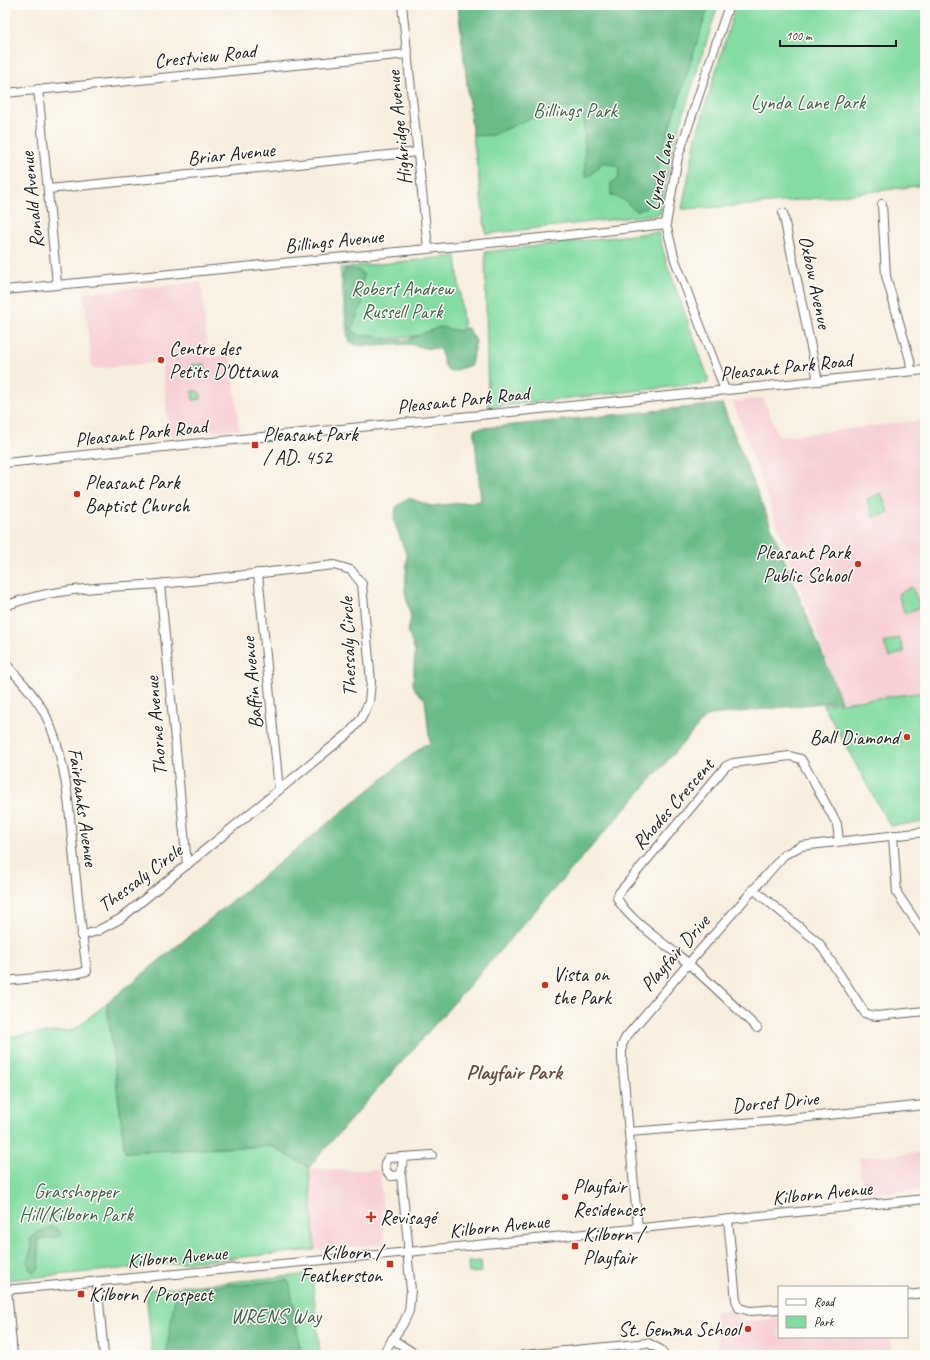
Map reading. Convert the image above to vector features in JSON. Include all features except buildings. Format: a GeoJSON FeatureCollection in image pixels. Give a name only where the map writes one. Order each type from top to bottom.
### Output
{"type":"FeatureCollection","features":[{"type":"Feature","properties":{"kind":"street","name":"Highridge Avenue"},"geometry":{"type":"LineString","coordinates":[[402,5],[428,248]]}},
{"type":"Feature","properties":{"kind":"street","name":"Lynda Lane"},"geometry":{"type":"LineString","coordinates":[[725,390],[675,260],[666,224],[678,157],[728,5]]}},
{"type":"Feature","properties":{"kind":"street","name":"Crestview Road"},"geometry":{"type":"LineString","coordinates":[[5,93],[408,54]]}},
{"type":"Feature","properties":{"kind":"street","name":"Ronald Avenue"},"geometry":{"type":"LineString","coordinates":[[38,89],[57,284]]}},
{"type":"Feature","properties":{"kind":"street","name":"Briar Avenue"},"geometry":{"type":"LineString","coordinates":[[48,189],[418,152]]}},
{"type":"Feature","properties":{"kind":"street"},"geometry":{"type":"LineString","coordinates":[[882,204],[886,276],[910,360],[911,371]]}},
{"type":"Feature","properties":{"kind":"street","name":"Oxbow Avenue"},"geometry":{"type":"LineString","coordinates":[[783,213],[818,381]]}},
{"type":"Feature","properties":{"kind":"street","name":"Billings Avenue"},"geometry":{"type":"LineString","coordinates":[[5,290],[551,237],[666,224]]}},
{"type":"Feature","properties":{"kind":"street","name":"Pleasant Park Road"},"geometry":{"type":"LineString","coordinates":[[5,463],[925,370]]}},
{"type":"Feature","properties":{"kind":"street","name":"Thessaly Circle"},"geometry":{"type":"LineString","coordinates":[[5,606],[23,598],[51,593],[160,584],[334,565],[351,570],[362,584],[371,682],[369,702],[361,719],[349,733],[120,919],[97,931],[81,936]]}},
{"type":"Feature","properties":{"kind":"street","name":"Baffin Avenue"},"geometry":{"type":"LineString","coordinates":[[258,573],[279,790]]}},
{"type":"Feature","properties":{"kind":"street","name":"Thorne Avenue"},"geometry":{"type":"LineString","coordinates":[[160,584],[187,865]]}},
{"type":"Feature","properties":{"kind":"street","name":"Fairbanks Avenue"},"geometry":{"type":"LineString","coordinates":[[5,663],[29,689],[45,715],[58,744],[65,772],[81,936],[87,971],[76,974],[5,981]]}},
{"type":"Feature","properties":{"kind":"street","name":"Rhodes Crescent"},"geometry":{"type":"LineString","coordinates":[[688,964],[648,931],[620,904],[617,898],[619,893],[726,766],[733,763],[790,756],[801,759],[837,824],[839,840]]}},
{"type":"Feature","properties":{"kind":"street","name":"Playfair Drive"},"geometry":{"type":"LineString","coordinates":[[638,1228],[622,1045],[626,1037],[784,855],[801,846],[839,840],[925,832]]}},
{"type":"Feature","properties":{"kind":"street"},"geometry":{"type":"LineString","coordinates":[[893,835],[897,893],[925,935]]}},
{"type":"Feature","properties":{"kind":"street"},"geometry":{"type":"LineString","coordinates":[[753,889],[819,942],[866,1013],[877,1016],[925,1011]]}},
{"type":"Feature","properties":{"kind":"street"},"geometry":{"type":"LineString","coordinates":[[688,964],[756,1028]]}},
{"type":"Feature","properties":{"kind":"street","name":"Dorset Drive"},"geometry":{"type":"LineString","coordinates":[[629,1132],[769,1121],[925,1105]]}},
{"type":"Feature","properties":{"kind":"street"},"geometry":{"type":"LineString","coordinates":[[401,1175],[394,1176],[388,1174],[385,1168],[385,1163],[388,1158],[432,1155]]}},
{"type":"Feature","properties":{"kind":"street"},"geometry":{"type":"LineString","coordinates":[[382,1355],[404,1324],[409,1311],[411,1290],[408,1237],[401,1175],[403,1158]]}},
{"type":"Feature","properties":{"kind":"street","name":"Kilborn Avenue"},"geometry":{"type":"LineString","coordinates":[[6,1290],[408,1252],[925,1199]]}},
{"type":"Feature","properties":{"kind":"street"},"geometry":{"type":"LineString","coordinates":[[728,1220],[736,1300],[739,1308],[750,1311],[778,1309]]}},
{"type":"Feature","properties":{"kind":"street"},"geometry":{"type":"LineString","coordinates":[[98,1282],[104,1355]]}},
{"type":"Feature","properties":{"kind":"street"},"geometry":{"type":"LineString","coordinates":[[6,1290],[13,1355]]}},
{"type":"Feature","properties":{"kind":"street"},"geometry":{"type":"LineString","coordinates":[[908,1295],[925,1293]]}},
{"type":"Feature","properties":{"kind":"street"},"geometry":{"type":"LineString","coordinates":[[392,1339],[416,1355]]}},
{"type":"Feature","properties":{"kind":"street"},"geometry":{"type":"LineString","coordinates":[[523,1355],[648,1343],[661,1350],[664,1355]]}},
{"type":"Feature","properties":{"kind":"shaded area","name":"Centre des Petits D'Ottawa"},"geometry":{"type":"Polygon","coordinates":[[[201,282],[208,357],[231,355],[239,429],[169,436],[162,362],[92,369],[84,293],[201,282]]]}},
{"type":"Feature","properties":{"kind":"shaded area","name":"Pleasant Park Public School"},"geometry":{"type":"Polygon","coordinates":[[[763,398],[779,437],[925,420],[925,692],[841,701],[733,402],[763,398]]]}},
{"type":"Feature","properties":{"kind":"shaded area"},"geometry":{"type":"Polygon","coordinates":[[[925,1152],[925,1189],[863,1195],[859,1158],[925,1152]]]}},
{"type":"Feature","properties":{"kind":"shaded area"},"geometry":{"type":"Polygon","coordinates":[[[309,1167],[326,1170],[380,1170],[385,1244],[315,1250],[309,1167]]]}},
{"type":"Feature","properties":{"kind":"shaded area","name":"St. Gemma School"},"geometry":{"type":"Polygon","coordinates":[[[715,1311],[731,1311],[744,1322],[778,1318],[778,1338],[890,1338],[892,1355],[719,1355],[715,1311]]]}},
{"type":"Feature","properties":{"kind":"green space","name":"Billings Park"},"geometry":{"type":"Polygon","coordinates":[[[458,5],[718,5],[671,154],[660,214],[486,234],[458,5]]]}},
{"type":"Feature","properties":{"kind":"green space","name":"Billings Park"},"geometry":{"type":"Polygon","coordinates":[[[458,5],[709,5],[663,148],[653,195],[646,208],[636,211],[624,200],[611,195],[611,183],[619,178],[619,166],[603,162],[591,175],[585,177],[584,107],[551,109],[493,135],[473,136],[458,5]]]}},
{"type":"Feature","properties":{"kind":"green space","name":"Lynda Lane Park"},"geometry":{"type":"Polygon","coordinates":[[[736,5],[925,5],[925,185],[773,203],[682,209],[696,137],[736,5]]]}},
{"type":"Feature","properties":{"kind":"green space"},"geometry":{"type":"Polygon","coordinates":[[[658,232],[667,264],[708,377],[708,383],[488,407],[485,252],[658,232]]]}},
{"type":"Feature","properties":{"kind":"green space","name":"Robert Andrew Russell Park"},"geometry":{"type":"Polygon","coordinates":[[[456,256],[464,331],[348,343],[340,268],[456,256]]]}},
{"type":"Feature","properties":{"kind":"green space"},"geometry":{"type":"Polygon","coordinates":[[[345,269],[359,270],[364,276],[361,287],[365,297],[352,328],[356,334],[362,336],[369,334],[387,340],[406,340],[440,327],[459,331],[468,328],[476,341],[471,365],[450,372],[445,366],[440,349],[425,348],[410,344],[378,346],[355,345],[350,339],[343,276],[345,269]]]}},
{"type":"Feature","properties":{"kind":"green space"},"geometry":{"type":"Polygon","coordinates":[[[205,364],[206,374],[198,374],[191,371],[191,365],[205,364]]]}},
{"type":"Feature","properties":{"kind":"green space"},"geometry":{"type":"Polygon","coordinates":[[[192,391],[197,391],[201,394],[201,399],[193,400],[192,391]]]}},
{"type":"Feature","properties":{"kind":"green space"},"geometry":{"type":"Polygon","coordinates":[[[722,404],[841,701],[710,715],[706,717],[309,1167],[271,1146],[125,1152],[107,1003],[424,745],[430,744],[425,699],[416,691],[413,684],[415,652],[408,631],[411,618],[405,592],[407,556],[394,521],[396,507],[409,498],[431,506],[481,501],[474,429],[722,404]]]}},
{"type":"Feature","properties":{"kind":"green space"},"geometry":{"type":"Polygon","coordinates":[[[881,493],[889,513],[874,518],[867,499],[881,493]]]}},
{"type":"Feature","properties":{"kind":"green space"},"geometry":{"type":"Polygon","coordinates":[[[912,587],[920,607],[905,614],[898,594],[912,587]]]}},
{"type":"Feature","properties":{"kind":"green space"},"geometry":{"type":"Polygon","coordinates":[[[899,638],[904,652],[889,657],[884,643],[899,638]]]}},
{"type":"Feature","properties":{"kind":"green space"},"geometry":{"type":"Polygon","coordinates":[[[925,692],[925,822],[890,826],[823,705],[925,692]]]}},
{"type":"Feature","properties":{"kind":"green space","name":"Grasshopper Hill/Kilborn Park"},"geometry":{"type":"Polygon","coordinates":[[[107,1003],[125,1152],[271,1146],[309,1167],[315,1250],[6,1280],[5,1037],[74,1030],[107,1003]]]}},
{"type":"Feature","properties":{"kind":"green space"},"geometry":{"type":"Polygon","coordinates":[[[52,1227],[57,1229],[60,1235],[58,1237],[38,1239],[39,1266],[34,1272],[30,1270],[27,1260],[32,1247],[30,1239],[38,1232],[52,1227]]]}},
{"type":"Feature","properties":{"kind":"green space"},"geometry":{"type":"Polygon","coordinates":[[[481,1261],[482,1272],[469,1273],[468,1262],[481,1261]]]}},
{"type":"Feature","properties":{"kind":"green space","name":"WRENS Way"},"geometry":{"type":"Polygon","coordinates":[[[312,1274],[320,1355],[152,1355],[146,1290],[312,1274]]]}},
{"type":"Feature","properties":{"kind":"green space","name":"WRENS Way"},"geometry":{"type":"Polygon","coordinates":[[[287,1280],[290,1284],[301,1355],[166,1355],[176,1290],[181,1285],[221,1286],[287,1280]]]}},
{"type":"Feature","properties":{"kind":"place","name":"Centre des Petits D'Ottawa"},"geometry":{"type":"Point","coordinates":[161,360]}},
{"type":"Feature","properties":{"kind":"place","name":"Pleasant Park / AD. 452"},"geometry":{"type":"Point","coordinates":[255,445]}},
{"type":"Feature","properties":{"kind":"place","name":"Pleasant Park Baptist Church"},"geometry":{"type":"Point","coordinates":[77,494]}},
{"type":"Feature","properties":{"kind":"place","name":"Pleasant Park Public School"},"geometry":{"type":"Point","coordinates":[858,564]}},
{"type":"Feature","properties":{"kind":"place","name":"Ball Diamond"},"geometry":{"type":"Point","coordinates":[907,737]}},
{"type":"Feature","properties":{"kind":"place","name":"Vista on the Park"},"geometry":{"type":"Point","coordinates":[545,985]}},
{"type":"Feature","properties":{"kind":"place","name":"Playfair Residences"},"geometry":{"type":"Point","coordinates":[565,1197]}},
{"type":"Feature","properties":{"kind":"place","name":"Revisagé"},"geometry":{"type":"Point","coordinates":[371,1217]}},
{"type":"Feature","properties":{"kind":"place","name":"Kilborn / Playfair"},"geometry":{"type":"Point","coordinates":[575,1246]}},
{"type":"Feature","properties":{"kind":"place","name":"Kilborn / Featherston"},"geometry":{"type":"Point","coordinates":[390,1264]}},
{"type":"Feature","properties":{"kind":"place","name":"Kilborn / Prospect"},"geometry":{"type":"Point","coordinates":[81,1294]}},
{"type":"Feature","properties":{"kind":"place","name":"St. Gemma School"},"geometry":{"type":"Point","coordinates":[748,1329]}},
{"type":"Feature","properties":{"kind":"district","name":"Playfair Park"},"geometry":{"type":"Point","coordinates":[514,1072]}}]}
